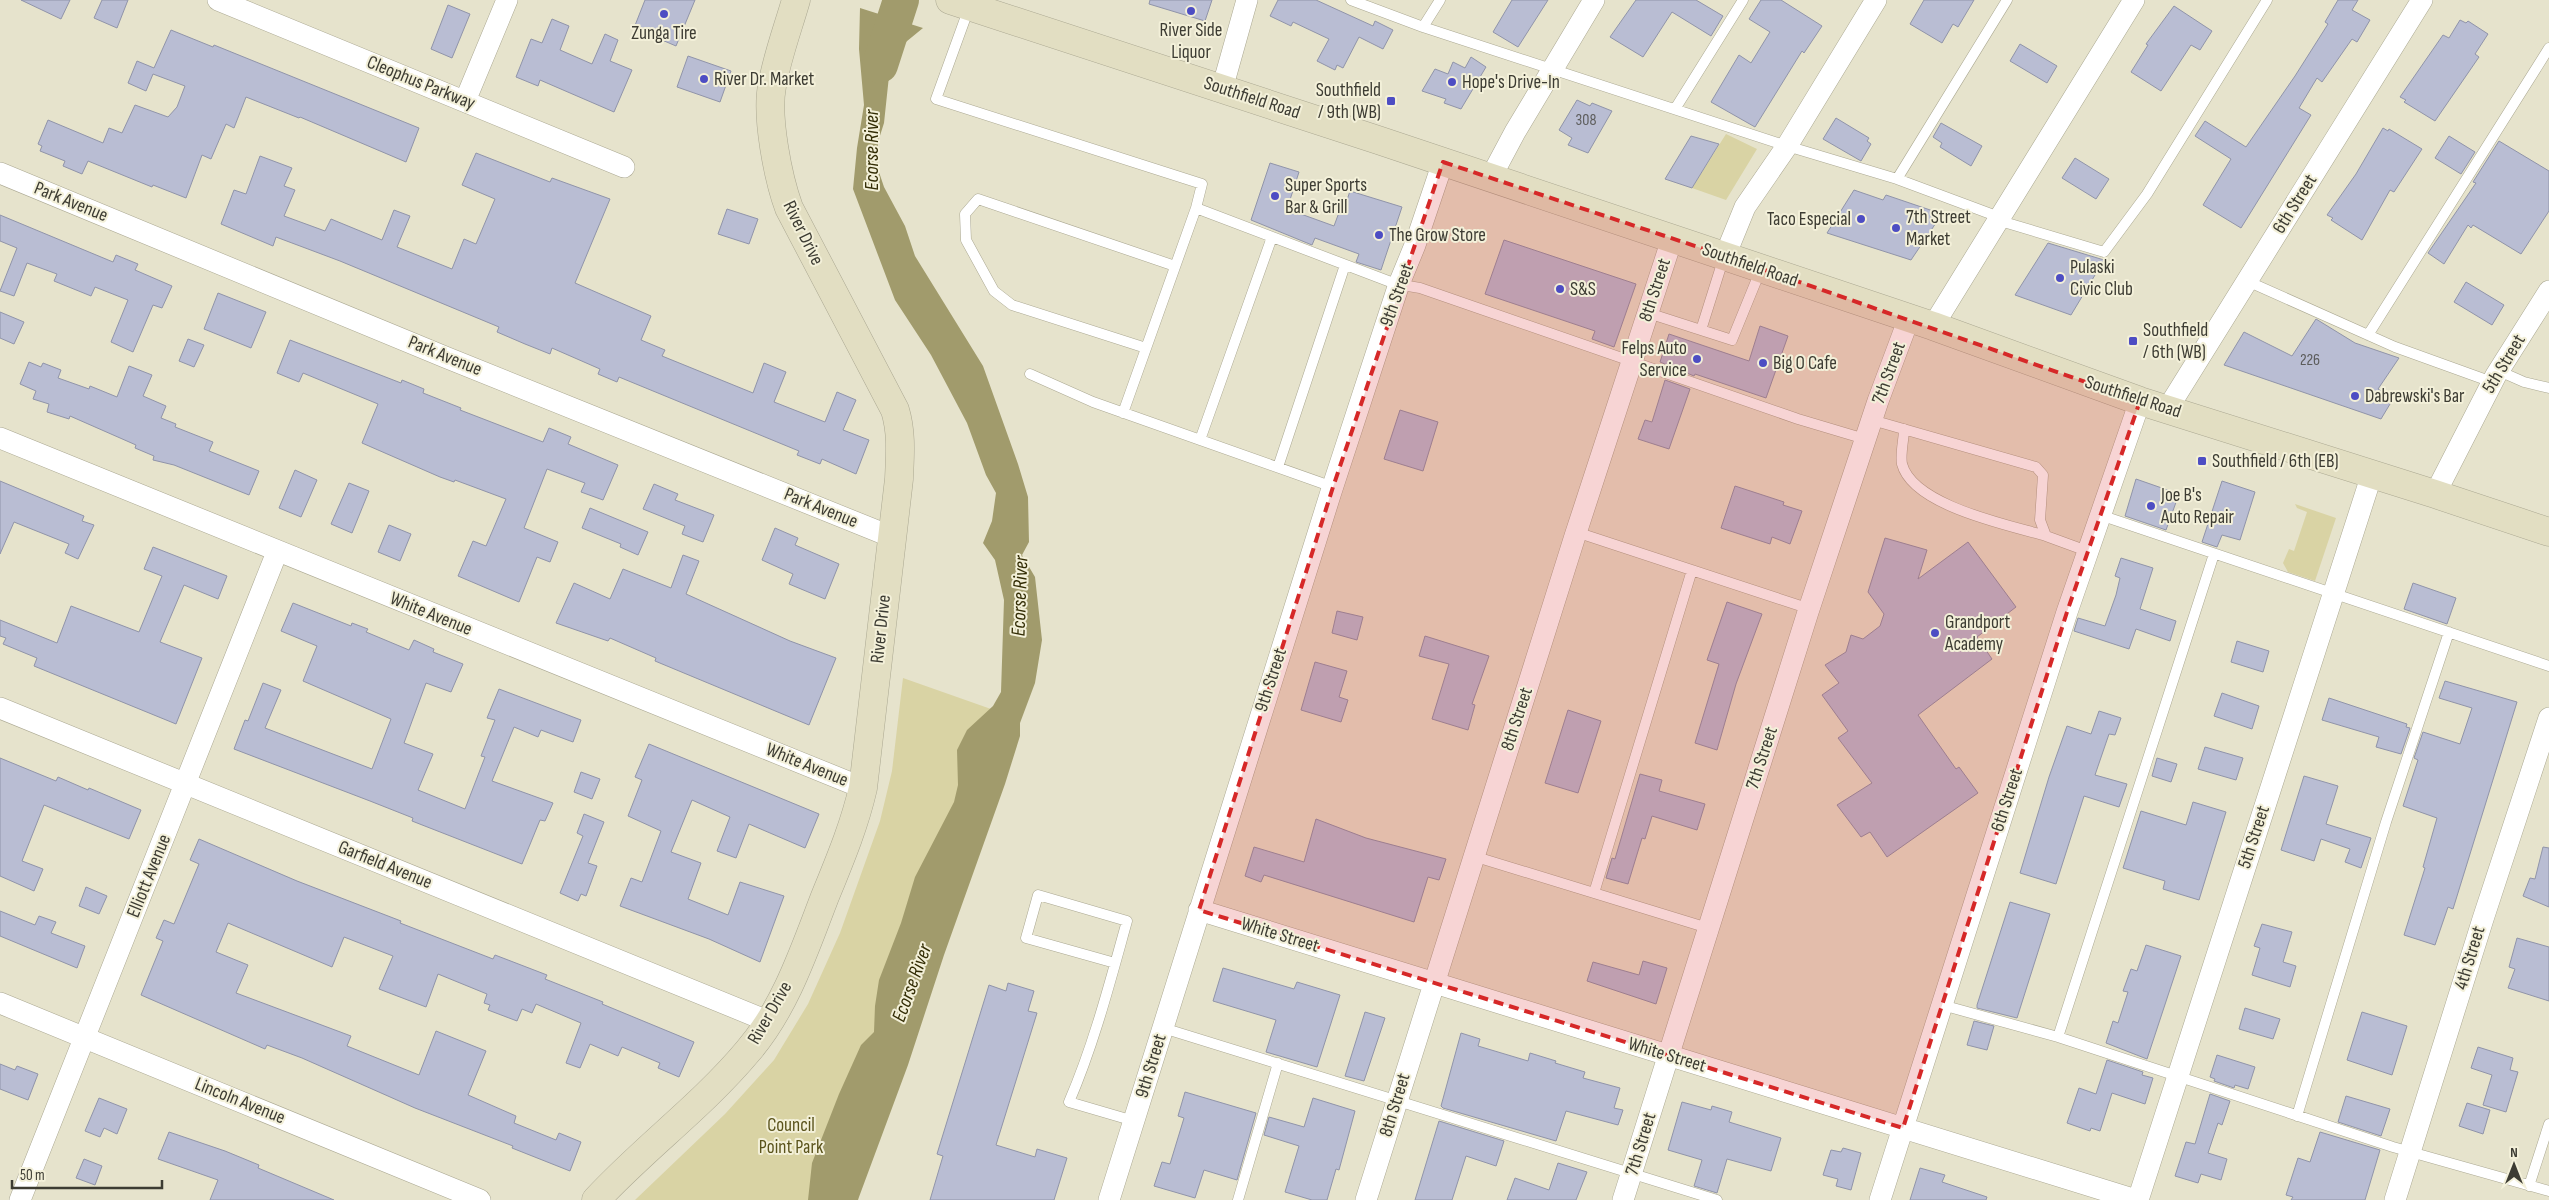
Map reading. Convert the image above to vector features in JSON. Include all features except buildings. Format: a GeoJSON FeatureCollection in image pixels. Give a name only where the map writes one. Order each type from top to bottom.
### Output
{"type":"FeatureCollection","features":[{"type":"Feature","properties":{"kind":"main road","name":"River Drive"},"geometry":{"type":"LineString","coordinates":[[596,1200],[715,1088],[749,1050],[770,1022],[815,923],[854,824],[863,788],[901,449],[899,423],[895,410],[789,208],[783,191],[772,126],[771,94],[796,0]]}},
{"type":"Feature","properties":{"kind":"main road","name":"Southfield Road"},"geometry":{"type":"LineString","coordinates":[[959,4],[1491,177],[1921,322],[2140,401],[2168,408],[2549,532]]}},
{"type":"Feature","properties":{"kind":"street","name":"Cleophus Parkway"},"geometry":{"type":"LineString","coordinates":[[218,0],[624,167]]}},
{"type":"Feature","properties":{"kind":"street"},"geometry":{"type":"LineString","coordinates":[[465,101],[507,0]]}},
{"type":"Feature","properties":{"kind":"street"},"geometry":{"type":"LineString","coordinates":[[1222,89],[1247,0]]}},
{"type":"Feature","properties":{"kind":"street"},"geometry":{"type":"LineString","coordinates":[[1491,177],[1552,69],[1594,0]]}},
{"type":"Feature","properties":{"kind":"street"},"geometry":{"type":"LineString","coordinates":[[1724,256],[1745,208],[1787,146],[1876,0]]}},
{"type":"Feature","properties":{"kind":"street","name":"7th Street"},"geometry":{"type":"LineString","coordinates":[[1623,1200],[1708,928],[1869,430],[1921,322],[1998,218],[2134,0]]}},
{"type":"Feature","properties":{"kind":"street","name":"6th Street"},"geometry":{"type":"LineString","coordinates":[[2168,408],[2422,0]]}},
{"type":"Feature","properties":{"kind":"street","name":"9th Street"},"geometry":{"type":"LineString","coordinates":[[1110,1200],[1199,910],[1333,486],[1399,284],[1415,245],[1443,162]]}},
{"type":"Feature","properties":{"kind":"street","name":"Park Avenue"},"geometry":{"type":"LineString","coordinates":[[0,173],[445,357],[892,537]]}},
{"type":"Feature","properties":{"kind":"street","name":"8th Street"},"geometry":{"type":"LineString","coordinates":[[1366,1200],[1576,532],[1672,239]]}},
{"type":"Feature","properties":{"kind":"street","name":"5th Street"},"geometry":{"type":"LineString","coordinates":[[2435,494],[2496,376],[2549,291]]}},
{"type":"Feature","properties":{"kind":"street","name":"6th Street"},"geometry":{"type":"LineString","coordinates":[[1880,1200],[2087,551],[2140,401]]}},
{"type":"Feature","properties":{"kind":"street","name":"White Avenue"},"geometry":{"type":"LineString","coordinates":[[0,438],[277,552],[863,788]]}},
{"type":"Feature","properties":{"kind":"street","name":"5th Street"},"geometry":{"type":"LineString","coordinates":[[2137,1200],[2372,474]]}},
{"type":"Feature","properties":{"kind":"street","name":"Elliott Avenue"},"geometry":{"type":"LineString","coordinates":[[20,1200],[277,552]]}},
{"type":"Feature","properties":{"kind":"street","name":"Garfield Avenue"},"geometry":{"type":"LineString","coordinates":[[0,708],[770,1022]]}},
{"type":"Feature","properties":{"kind":"street","name":"4th Street"},"geometry":{"type":"LineString","coordinates":[[2395,1200],[2545,744],[2549,718]]}},
{"type":"Feature","properties":{"kind":"street","name":"White Street"},"geometry":{"type":"LineString","coordinates":[[1199,910],[2137,1200]]}},
{"type":"Feature","properties":{"kind":"street","name":"Lincoln Avenue"},"geometry":{"type":"LineString","coordinates":[[0,1003],[480,1200]]}},
{"type":"Feature","properties":{"kind":"lane"},"geometry":{"type":"LineString","coordinates":[[1352,0],[1423,27],[1787,146],[1897,179],[1998,218],[2104,252],[2148,194],[2267,0]]}},
{"type":"Feature","properties":{"kind":"lane"},"geometry":{"type":"LineString","coordinates":[[1423,27],[1440,0]]}},
{"type":"Feature","properties":{"kind":"lane"},"geometry":{"type":"LineString","coordinates":[[1675,109],[1743,0]]}},
{"type":"Feature","properties":{"kind":"lane"},"geometry":{"type":"LineString","coordinates":[[1897,179],[2007,0]]}},
{"type":"Feature","properties":{"kind":"lane"},"geometry":{"type":"LineString","coordinates":[[959,4],[936,99],[1202,184],[1196,208],[1123,413]]}},
{"type":"Feature","properties":{"kind":"lane"},"geometry":{"type":"LineString","coordinates":[[2368,335],[2549,48]]}},
{"type":"Feature","properties":{"kind":"lane"},"geometry":{"type":"LineString","coordinates":[[1146,348],[1012,305],[994,291],[966,240],[965,214],[978,199],[1175,266]]}},
{"type":"Feature","properties":{"kind":"lane"},"geometry":{"type":"LineString","coordinates":[[1196,208],[1399,284],[1420,288],[1798,419],[1869,430],[1904,429],[2036,466],[2042,475],[2040,520],[2046,536]]}},
{"type":"Feature","properties":{"kind":"lane"},"geometry":{"type":"LineString","coordinates":[[1200,440],[1272,237]]}},
{"type":"Feature","properties":{"kind":"lane"},"geometry":{"type":"LineString","coordinates":[[1701,330],[1724,256]]}},
{"type":"Feature","properties":{"kind":"lane"},"geometry":{"type":"LineString","coordinates":[[1278,467],[1345,264]]}},
{"type":"Feature","properties":{"kind":"lane"},"geometry":{"type":"LineString","coordinates":[[1648,313],[1732,340],[1761,268]]}},
{"type":"Feature","properties":{"kind":"lane"},"geometry":{"type":"LineString","coordinates":[[2247,281],[2395,347],[2496,376],[2549,388]]}},
{"type":"Feature","properties":{"kind":"lane"},"geometry":{"type":"LineString","coordinates":[[1030,374],[1093,402],[1333,486]]}},
{"type":"Feature","properties":{"kind":"lane"},"geometry":{"type":"LineString","coordinates":[[1904,429],[1902,464],[1914,485],[1948,505],[2087,551]]}},
{"type":"Feature","properties":{"kind":"lane"},"geometry":{"type":"LineString","coordinates":[[2100,515],[2549,666]]}},
{"type":"Feature","properties":{"kind":"lane"},"geometry":{"type":"LineString","coordinates":[[1576,532],[1810,609]]}},
{"type":"Feature","properties":{"kind":"lane"},"geometry":{"type":"LineString","coordinates":[[2058,1037],[2214,554]]}},
{"type":"Feature","properties":{"kind":"lane"},"geometry":{"type":"LineString","coordinates":[[1594,893],[1692,570]]}},
{"type":"Feature","properties":{"kind":"lane"},"geometry":{"type":"LineString","coordinates":[[2296,1116],[2386,822],[2449,632]]}},
{"type":"Feature","properties":{"kind":"lane"},"geometry":{"type":"LineString","coordinates":[[1474,856],[1708,928]]}},
{"type":"Feature","properties":{"kind":"lane"},"geometry":{"type":"LineString","coordinates":[[1115,963],[1026,938],[1038,895],[1127,921],[1115,963],[1084,1069],[1069,1102],[1134,1121]]}},
{"type":"Feature","properties":{"kind":"lane"},"geometry":{"type":"LineString","coordinates":[[1942,1005],[2058,1037],[2410,1152],[2549,1191]]}},
{"type":"Feature","properties":{"kind":"lane"},"geometry":{"type":"LineString","coordinates":[[1163,1028],[1397,1099],[1717,1200]]}},
{"type":"Feature","properties":{"kind":"lane"},"geometry":{"type":"LineString","coordinates":[[1238,1200],[1278,1063]]}},
{"type":"Feature","properties":{"kind":"lane"},"geometry":{"type":"LineString","coordinates":[[2529,1186],[2549,1124]]}},
{"type":"Feature","properties":{"kind":"highlighted area"},"geometry":{"type":"Polygon","coordinates":[[[1443,162],[1725,256],[2140,401],[2067,612],[1903,1128],[1199,910],[1333,487],[1443,162]]]}},
{"type":"Feature","properties":{"kind":"green space"},"geometry":{"type":"Polygon","coordinates":[[[1726,134],[1757,149],[1726,200],[1692,188],[1726,134]]]}},
{"type":"Feature","properties":{"kind":"green space"},"geometry":{"type":"Polygon","coordinates":[[[2295,504],[2336,518],[2315,581],[2288,572],[2283,563],[2289,549],[2294,551],[2307,512],[2297,508],[2295,504]]]}},
{"type":"Feature","properties":{"kind":"green space","name":"Council Point Park"},"geometry":{"type":"Polygon","coordinates":[[[903,678],[1008,715],[835,1200],[635,1200],[725,1114],[774,1060],[808,1004],[840,933],[880,821],[892,771],[903,678]]]}},
{"type":"Feature","properties":{"kind":"water"},"geometry":{"type":"Polygon","coordinates":[[[860,8],[923,28],[901,46],[889,76],[884,123],[878,142],[878,169],[884,187],[905,226],[915,256],[983,366],[1018,464],[1028,497],[1029,542],[1022,555],[1035,577],[1042,640],[1035,683],[1020,723],[1020,736],[1005,784],[944,955],[908,1065],[858,1200],[808,1200],[812,1163],[839,1094],[861,1045],[874,1032],[879,980],[901,923],[915,877],[954,802],[958,785],[957,750],[967,730],[993,706],[1001,692],[1004,600],[995,560],[983,543],[992,521],[996,493],[986,475],[967,423],[931,355],[895,300],[853,189],[864,105],[859,49],[860,8]]]}},
{"type":"Feature","properties":{"kind":"waterway","name":"Ecorse River"},"geometry":{"type":"LineString","coordinates":[[880,65],[901,0]]}},
{"type":"Feature","properties":{"kind":"place","name":"River Side Liquor"},"geometry":{"type":"Point","coordinates":[1191,11]}},
{"type":"Feature","properties":{"kind":"place","name":"Zunga Tire"},"geometry":{"type":"Point","coordinates":[664,14]}},
{"type":"Feature","properties":{"kind":"place","name":"River Dr. Market"},"geometry":{"type":"Point","coordinates":[704,79]}},
{"type":"Feature","properties":{"kind":"place","name":"Hope's Drive-In"},"geometry":{"type":"Point","coordinates":[1452,82]}},
{"type":"Feature","properties":{"kind":"place","name":"Southfield / 9th (WB)"},"geometry":{"type":"Point","coordinates":[1391,101]}},
{"type":"Feature","properties":{"kind":"place","name":"Super Sports Bar & Grill"},"geometry":{"type":"Point","coordinates":[1275,196]}},
{"type":"Feature","properties":{"kind":"place","name":"Taco Especial"},"geometry":{"type":"Point","coordinates":[1861,219]}},
{"type":"Feature","properties":{"kind":"place","name":"7th Street Market"},"geometry":{"type":"Point","coordinates":[1896,228]}},
{"type":"Feature","properties":{"kind":"place","name":"The Grow Store"},"geometry":{"type":"Point","coordinates":[1379,235]}},
{"type":"Feature","properties":{"kind":"place","name":"Pulaski Civic Club"},"geometry":{"type":"Point","coordinates":[2060,278]}},
{"type":"Feature","properties":{"kind":"place","name":"S&S"},"geometry":{"type":"Point","coordinates":[1560,289]}},
{"type":"Feature","properties":{"kind":"place","name":"Southfield / 6th (WB)"},"geometry":{"type":"Point","coordinates":[2133,341]}},
{"type":"Feature","properties":{"kind":"place","name":"Felps Auto Service"},"geometry":{"type":"Point","coordinates":[1697,359]}},
{"type":"Feature","properties":{"kind":"place","name":"Big O Cafe"},"geometry":{"type":"Point","coordinates":[1763,363]}},
{"type":"Feature","properties":{"kind":"place","name":"Dabrewski's Bar"},"geometry":{"type":"Point","coordinates":[2355,396]}},
{"type":"Feature","properties":{"kind":"place","name":"Southfield / 6th (EB)"},"geometry":{"type":"Point","coordinates":[2202,461]}},
{"type":"Feature","properties":{"kind":"place","name":"Joe B's Auto Repair"},"geometry":{"type":"Point","coordinates":[2151,506]}},
{"type":"Feature","properties":{"kind":"place","name":"Grandport Academy"},"geometry":{"type":"Point","coordinates":[1935,633]}}]}
